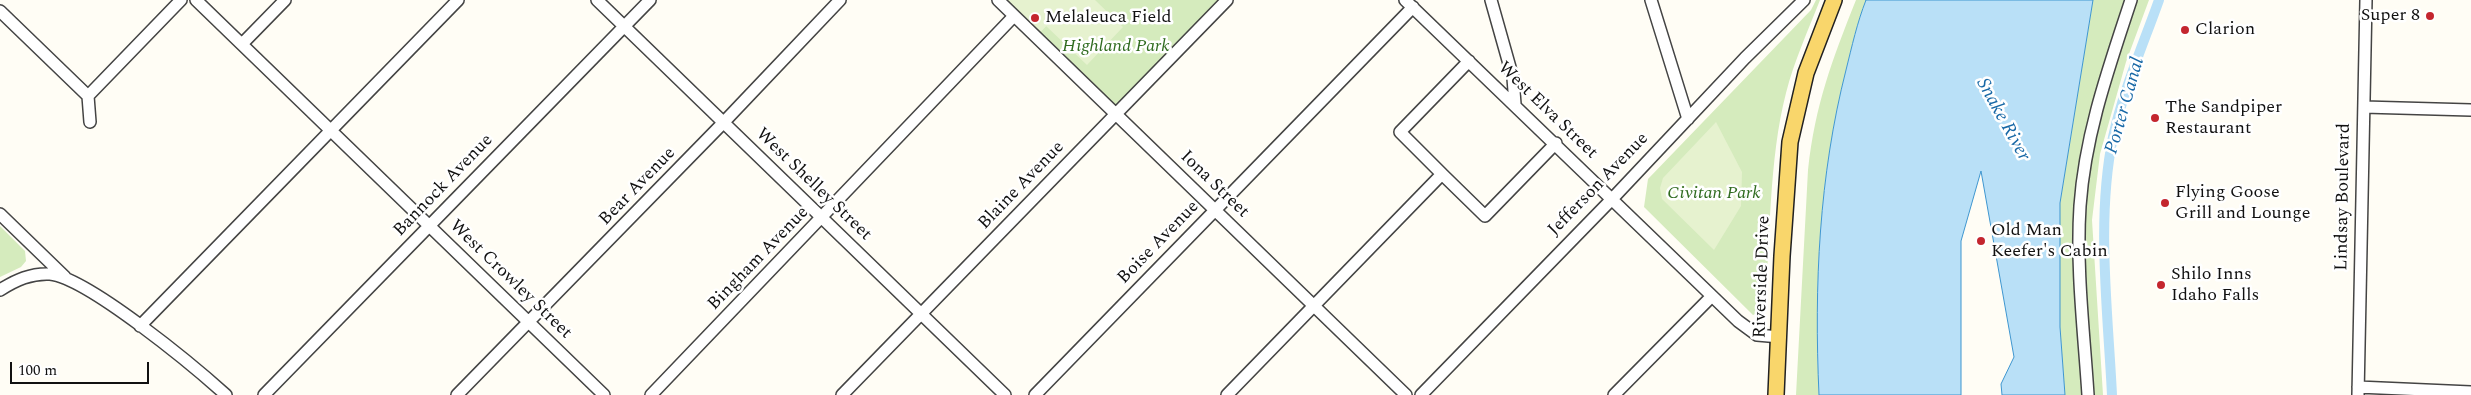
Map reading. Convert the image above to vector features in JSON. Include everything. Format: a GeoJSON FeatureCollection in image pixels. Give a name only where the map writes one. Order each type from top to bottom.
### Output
{"type":"FeatureCollection","features":[{"type":"Feature","properties":{"kind":"main road","name":"Riverside Drive"},"geometry":{"type":"LineString","coordinates":[[1776,395],[1782,256],[1790,142],[1806,73],[1834,0]]}},
{"type":"Feature","properties":{"kind":"street"},"geometry":{"type":"LineString","coordinates":[[88,96],[181,0]]}},
{"type":"Feature","properties":{"kind":"street","name":"West Crowley Street"},"geometry":{"type":"LineString","coordinates":[[196,0],[604,395]]}},
{"type":"Feature","properties":{"kind":"street"},"geometry":{"type":"LineString","coordinates":[[242,44],[285,0]]}},
{"type":"Feature","properties":{"kind":"street"},"geometry":{"type":"LineString","coordinates":[[140,326],[458,0]]}},
{"type":"Feature","properties":{"kind":"street","name":"West Shelley Street"},"geometry":{"type":"LineString","coordinates":[[597,0],[1005,395]]}},
{"type":"Feature","properties":{"kind":"street","name":"Bannock Avenue"},"geometry":{"type":"LineString","coordinates":[[264,395],[430,227],[557,93],[650,0]]}},
{"type":"Feature","properties":{"kind":"street","name":"Bear Avenue"},"geometry":{"type":"LineString","coordinates":[[457,395],[724,122],[840,0]]}},
{"type":"Feature","properties":{"kind":"street","name":"Iona Street"},"geometry":{"type":"LineString","coordinates":[[998,0],[1406,395]]}},
{"type":"Feature","properties":{"kind":"street","name":"Blaine Avenue"},"geometry":{"type":"LineString","coordinates":[[842,395],[1227,0]]}},
{"type":"Feature","properties":{"kind":"street"},"geometry":{"type":"LineString","coordinates":[[1491,0],[1514,78],[1515,104]]}},
{"type":"Feature","properties":{"kind":"street"},"geometry":{"type":"LineString","coordinates":[[1651,0],[1688,119]]}},
{"type":"Feature","properties":{"kind":"street","name":"Jefferson Avenue"},"geometry":{"type":"LineString","coordinates":[[1421,395],[1804,0]]}},
{"type":"Feature","properties":{"kind":"street"},"geometry":{"type":"LineString","coordinates":[[2088,395],[2080,266],[2080,205],[2092,129],[2105,80],[2131,0]]}},
{"type":"Feature","properties":{"kind":"street","name":"Lindsay Boulevard"},"geometry":{"type":"LineString","coordinates":[[2358,391],[2366,0]]}},
{"type":"Feature","properties":{"kind":"street","name":"West Elva Street"},"geometry":{"type":"LineString","coordinates":[[1409,4],[1556,143],[1712,296],[1757,335],[1780,337]]}},
{"type":"Feature","properties":{"kind":"street","name":"Boise Avenue"},"geometry":{"type":"LineString","coordinates":[[1035,395],[1215,210],[1409,4]]}},
{"type":"Feature","properties":{"kind":"street"},"geometry":{"type":"LineString","coordinates":[[0,11],[88,96],[90,122]]}},
{"type":"Feature","properties":{"kind":"street","name":"Bingham Avenue"},"geometry":{"type":"LineString","coordinates":[[651,395],[1014,16]]}},
{"type":"Feature","properties":{"kind":"street"},"geometry":{"type":"LineString","coordinates":[[1469,61],[1400,132],[1485,216],[1556,143]]}},
{"type":"Feature","properties":{"kind":"street"},"geometry":{"type":"LineString","coordinates":[[2364,107],[2471,110]]}},
{"type":"Feature","properties":{"kind":"street"},"geometry":{"type":"LineString","coordinates":[[1227,395],[1442,174]]}},
{"type":"Feature","properties":{"kind":"street"},"geometry":{"type":"LineString","coordinates":[[0,214],[66,278],[104,300],[140,326],[198,369],[226,395]]}},
{"type":"Feature","properties":{"kind":"street"},"geometry":{"type":"LineString","coordinates":[[0,290],[28,276],[52,274],[66,278]]}},
{"type":"Feature","properties":{"kind":"street"},"geometry":{"type":"LineString","coordinates":[[1614,395],[1712,296]]}},
{"type":"Feature","properties":{"kind":"street"},"geometry":{"type":"LineString","coordinates":[[2358,391],[2471,392]]}},
{"type":"Feature","properties":{"kind":"green space"},"geometry":{"type":"Polygon","coordinates":[[[998,0],[1095,0],[1123,27],[1087,65],[1046,26],[1036,36],[998,0]]]}},
{"type":"Feature","properties":{"kind":"green space","name":"Highland Park"},"geometry":{"type":"Polygon","coordinates":[[[1071,0],[1227,0],[1116,114],[1036,36],[1071,0]]]}},
{"type":"Feature","properties":{"kind":"green space","name":"Civitan Park"},"geometry":{"type":"Polygon","coordinates":[[[1816,0],[1820,0],[1793,69],[1780,118],[1773,172],[1765,310],[1753,315],[1644,207],[1648,179],[1811,10],[1816,0]]]}},
{"type":"Feature","properties":{"kind":"green space"},"geometry":{"type":"Polygon","coordinates":[[[1856,0],[1866,0],[1855,35],[1837,110],[1824,190],[1820,231],[1817,313],[1819,395],[1796,395],[1808,170],[1811,146],[1826,83],[1856,0]]]}},
{"type":"Feature","properties":{"kind":"green space"},"geometry":{"type":"Polygon","coordinates":[[[2093,0],[2149,0],[2126,62],[2100,154],[2092,220],[2103,395],[2065,395],[2060,327],[2060,203],[2093,0]]]}},
{"type":"Feature","properties":{"kind":"green space"},"geometry":{"type":"Polygon","coordinates":[[[1716,122],[1742,172],[1741,206],[1714,250],[1662,199],[1660,188],[1663,178],[1716,122]]]}},
{"type":"Feature","properties":{"kind":"green space"},"geometry":{"type":"Polygon","coordinates":[[[0,226],[25,251],[26,261],[21,267],[0,277],[0,226]]]}},
{"type":"Feature","properties":{"kind":"water","name":"Snake River"},"geometry":{"type":"Polygon","coordinates":[[[1866,0],[2093,0],[2060,203],[2060,327],[2065,395],[2002,395],[2001,384],[2014,357],[1981,171],[1961,241],[1961,395],[1819,395],[1818,272],[1824,190],[1837,110],[1855,35],[1866,0]]]}},
{"type":"Feature","properties":{"kind":"waterway","name":"Porter Canal"},"geometry":{"type":"LineString","coordinates":[[2112,395],[2104,233],[2108,168],[2113,137],[2122,103],[2159,0]]}},
{"type":"Feature","properties":{"kind":"place","name":"Super 8"},"geometry":{"type":"Point","coordinates":[2430,16]}},
{"type":"Feature","properties":{"kind":"place","name":"Melaleuca Field"},"geometry":{"type":"Point","coordinates":[1035,18]}},
{"type":"Feature","properties":{"kind":"place","name":"Clarion"},"geometry":{"type":"Point","coordinates":[2185,30]}},
{"type":"Feature","properties":{"kind":"place","name":"The Sandpiper Restaurant"},"geometry":{"type":"Point","coordinates":[2155,118]}},
{"type":"Feature","properties":{"kind":"place","name":"Flying Goose Grill and Lounge"},"geometry":{"type":"Point","coordinates":[2165,203]}},
{"type":"Feature","properties":{"kind":"place","name":"Old Man Keefer's Cabin"},"geometry":{"type":"Point","coordinates":[1981,241]}},
{"type":"Feature","properties":{"kind":"place","name":"Shilo Inns Idaho Falls"},"geometry":{"type":"Point","coordinates":[2161,285]}}]}
